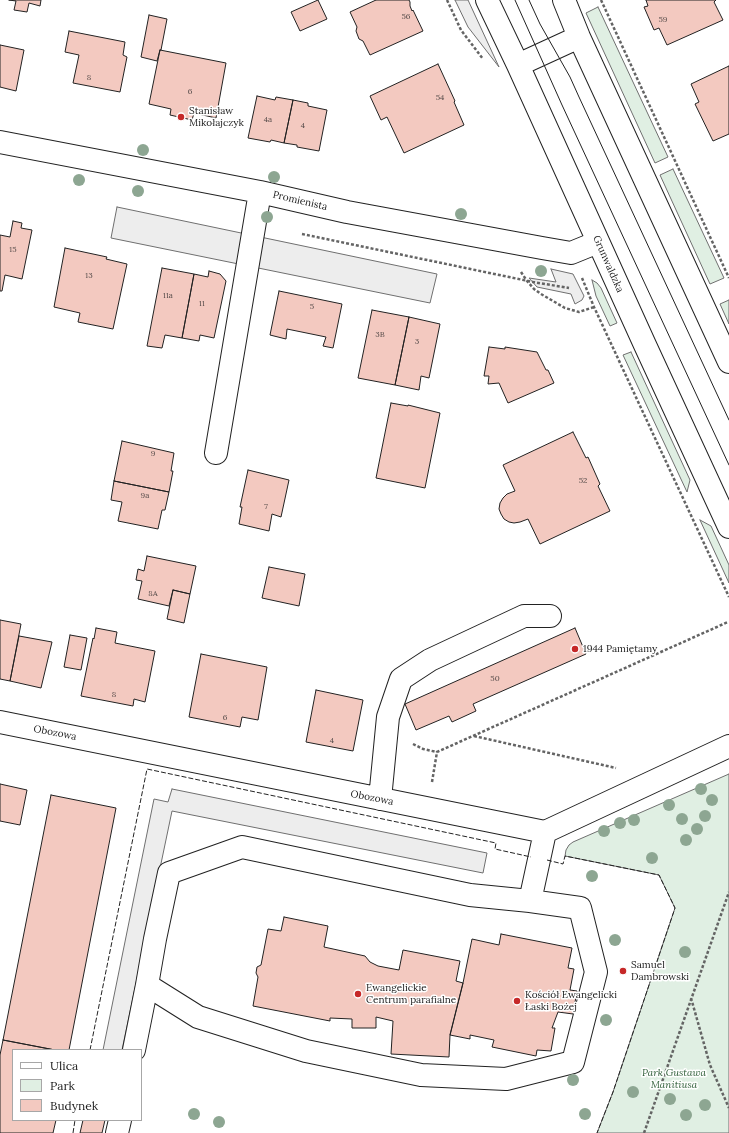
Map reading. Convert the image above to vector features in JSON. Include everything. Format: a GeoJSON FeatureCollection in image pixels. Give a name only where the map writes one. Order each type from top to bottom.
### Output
{"type":"FeatureCollection","features":[{"type":"Feature","properties":{"kind":"street","name":"Grunwaldzka"},"geometry":{"type":"LineString","coordinates":[[487,0],[518,65],[644,345],[729,527]]}},
{"type":"Feature","properties":{"kind":"street"},"geometry":{"type":"LineString","coordinates":[[564,0],[579,36],[729,362]]}},
{"type":"Feature","properties":{"kind":"street"},"geometry":{"type":"LineString","coordinates":[[518,65],[579,36]]}},
{"type":"Feature","properties":{"kind":"street","name":"Promienista"},"geometry":{"type":"LineString","coordinates":[[0,142],[260,192],[347,212],[571,253],[598,242]]}},
{"type":"Feature","properties":{"kind":"street"},"geometry":{"type":"LineString","coordinates":[[216,454],[260,192]]}},
{"type":"Feature","properties":{"kind":"street"},"geometry":{"type":"LineString","coordinates":[[380,799],[388,717],[402,679],[430,660],[524,616],[550,616]]}},
{"type":"Feature","properties":{"kind":"street","name":"Obozowa"},"geometry":{"type":"LineString","coordinates":[[0,722],[545,832]]}},
{"type":"Feature","properties":{"kind":"street"},"geometry":{"type":"LineString","coordinates":[[530,901],[545,832],[729,746]]}},
{"type":"Feature","properties":{"kind":"street"},"geometry":{"type":"LineString","coordinates":[[134,1049],[155,938],[169,874],[242,847],[470,895],[580,908],[596,972],[573,1062],[506,1080],[421,1075],[306,1051],[198,1017],[147,985]]}},
{"type":"Feature","properties":{"kind":"street"},"geometry":{"type":"LineString","coordinates":[[117,1133],[120,1121]]}},
{"type":"Feature","properties":{"kind":"path"},"geometry":{"type":"LineString","coordinates":[[601,0],[729,278]]}},
{"type":"Feature","properties":{"kind":"path"},"geometry":{"type":"LineString","coordinates":[[302,234],[527,281],[569,288]]}},
{"type":"Feature","properties":{"kind":"path"},"geometry":{"type":"LineString","coordinates":[[499,240],[527,281],[541,294],[565,308],[579,312],[594,307]]}},
{"type":"Feature","properties":{"kind":"path"},"geometry":{"type":"LineString","coordinates":[[432,782],[437,752],[728,622]]}},
{"type":"Feature","properties":{"kind":"path"},"geometry":{"type":"LineString","coordinates":[[474,736],[621,769]]}},
{"type":"Feature","properties":{"kind":"path"},"geometry":{"type":"LineString","coordinates":[[644,1133],[729,892]]}},
{"type":"Feature","properties":{"kind":"path"},"geometry":{"type":"LineString","coordinates":[[691,998],[710,1065],[729,1108]]}},
{"type":"Feature","properties":{"kind":"green space"},"geometry":{"type":"Polygon","coordinates":[[[598,7],[668,157],[655,163],[586,13],[598,7]]]}},
{"type":"Feature","properties":{"kind":"green space"},"geometry":{"type":"Polygon","coordinates":[[[673,169],[724,278],[710,284],[660,175],[673,169]]]}},
{"type":"Feature","properties":{"kind":"green space"},"geometry":{"type":"Polygon","coordinates":[[[592,280],[601,288],[617,323],[610,326],[596,296],[592,280]]]}},
{"type":"Feature","properties":{"kind":"green space"},"geometry":{"type":"Polygon","coordinates":[[[729,300],[729,324],[720,304],[729,300]]]}},
{"type":"Feature","properties":{"kind":"green space"},"geometry":{"type":"Polygon","coordinates":[[[631,352],[690,480],[687,492],[623,355],[631,352]]]}},
{"type":"Feature","properties":{"kind":"green space"},"geometry":{"type":"Polygon","coordinates":[[[700,520],[711,526],[729,565],[729,583],[700,520]]]}},
{"type":"Feature","properties":{"kind":"green space","name":"Park Gustawa Manitiusa"},"geometry":{"type":"Polygon","coordinates":[[[729,774],[729,1133],[597,1133],[613,1092],[675,908],[659,875],[565,856],[566,850],[573,842],[729,774]]]}},
{"type":"Feature","properties":{"kind":"shaded area"},"geometry":{"type":"Polygon","coordinates":[[[455,0],[468,0],[499,67],[468,27],[455,0]]]}},
{"type":"Feature","properties":{"kind":"shaded area"},"geometry":{"type":"Polygon","coordinates":[[[117,207],[437,274],[430,303],[111,238],[117,207]]]}},
{"type":"Feature","properties":{"kind":"shaded area"},"geometry":{"type":"Polygon","coordinates":[[[551,269],[573,274],[584,296],[582,300],[575,304],[571,294],[537,287],[529,278],[556,282],[551,269]]]}},
{"type":"Feature","properties":{"kind":"shaded area"},"geometry":{"type":"Polygon","coordinates":[[[172,789],[487,853],[483,873],[172,811],[122,1049],[103,1049],[154,799],[168,802],[172,789]]]}},
{"type":"Feature","properties":{"kind":"building"},"geometry":{"type":"Polygon","coordinates":[[[9,0],[41,0],[40,6],[29,3],[27,12],[14,10],[16,1],[9,0]]]}},
{"type":"Feature","properties":{"kind":"building"},"geometry":{"type":"Polygon","coordinates":[[[318,0],[327,19],[300,31],[291,12],[318,0]]]}},
{"type":"Feature","properties":{"kind":"building"},"geometry":{"type":"Polygon","coordinates":[[[376,0],[409,0],[412,11],[413,10],[423,31],[370,55],[363,41],[359,39],[356,31],[357,27],[350,12],[376,0]]]}},
{"type":"Feature","properties":{"kind":"building"},"geometry":{"type":"Polygon","coordinates":[[[646,0],[716,0],[714,2],[723,20],[667,45],[659,28],[654,30],[644,7],[648,6],[646,0]]]}},
{"type":"Feature","properties":{"kind":"building"},"geometry":{"type":"Polygon","coordinates":[[[149,15],[167,19],[161,50],[157,61],[141,57],[149,15]]]}},
{"type":"Feature","properties":{"kind":"building"},"geometry":{"type":"Polygon","coordinates":[[[69,31],[125,42],[123,55],[127,57],[120,92],[73,83],[79,55],[65,52],[69,31]]]}},
{"type":"Feature","properties":{"kind":"building"},"geometry":{"type":"Polygon","coordinates":[[[0,45],[24,50],[16,91],[0,87],[0,45]]]}},
{"type":"Feature","properties":{"kind":"building"},"geometry":{"type":"Polygon","coordinates":[[[160,50],[226,63],[216,118],[194,113],[192,120],[170,115],[171,109],[149,104],[160,50]]]}},
{"type":"Feature","properties":{"kind":"building"},"geometry":{"type":"Polygon","coordinates":[[[438,64],[464,125],[404,153],[387,117],[381,120],[370,96],[438,64]]]}},
{"type":"Feature","properties":{"kind":"building"},"geometry":{"type":"Polygon","coordinates":[[[729,66],[729,134],[713,141],[695,104],[699,102],[691,84],[729,66]]]}},
{"type":"Feature","properties":{"kind":"building"},"geometry":{"type":"Polygon","coordinates":[[[257,96],[275,100],[276,97],[293,100],[284,143],[248,138],[257,96]]]}},
{"type":"Feature","properties":{"kind":"building"},"geometry":{"type":"Polygon","coordinates":[[[293,100],[308,103],[308,106],[327,110],[319,151],[284,143],[293,100]]]}},
{"type":"Feature","properties":{"kind":"building"},"geometry":{"type":"Polygon","coordinates":[[[13,221],[22,223],[21,228],[32,230],[22,279],[5,275],[2,291],[0,291],[0,235],[10,237],[13,221]]]}},
{"type":"Feature","properties":{"kind":"building"},"geometry":{"type":"Polygon","coordinates":[[[65,248],[107,257],[106,259],[127,264],[113,329],[78,322],[80,313],[54,307],[65,248]]]}},
{"type":"Feature","properties":{"kind":"building"},"geometry":{"type":"Polygon","coordinates":[[[162,268],[194,274],[182,338],[165,335],[162,348],[147,346],[162,268]]]}},
{"type":"Feature","properties":{"kind":"building"},"geometry":{"type":"Polygon","coordinates":[[[209,271],[220,274],[226,281],[214,338],[200,335],[199,341],[182,338],[194,274],[208,277],[209,271]]]}},
{"type":"Feature","properties":{"kind":"building"},"geometry":{"type":"Polygon","coordinates":[[[279,291],[342,304],[333,348],[323,346],[326,337],[287,329],[286,339],[270,335],[279,291]]]}},
{"type":"Feature","properties":{"kind":"building"},"geometry":{"type":"Polygon","coordinates":[[[372,310],[409,317],[395,385],[358,378],[372,310]]]}},
{"type":"Feature","properties":{"kind":"building"},"geometry":{"type":"Polygon","coordinates":[[[409,317],[440,324],[429,378],[421,376],[419,390],[395,385],[409,317]]]}},
{"type":"Feature","properties":{"kind":"building"},"geometry":{"type":"Polygon","coordinates":[[[489,347],[505,349],[505,347],[537,352],[554,383],[508,403],[499,383],[488,384],[489,376],[484,376],[489,347]]]}},
{"type":"Feature","properties":{"kind":"building"},"geometry":{"type":"Polygon","coordinates":[[[391,403],[408,405],[440,413],[425,488],[376,478],[391,403]]]}},
{"type":"Feature","properties":{"kind":"building"},"geometry":{"type":"Polygon","coordinates":[[[573,432],[586,458],[588,457],[600,484],[598,486],[610,511],[540,544],[528,519],[514,523],[504,519],[501,514],[499,509],[503,498],[507,494],[515,491],[503,465],[573,432]]]}},
{"type":"Feature","properties":{"kind":"building"},"geometry":{"type":"Polygon","coordinates":[[[122,441],[174,453],[171,471],[173,471],[169,492],[114,481],[122,441]]]}},
{"type":"Feature","properties":{"kind":"building"},"geometry":{"type":"Polygon","coordinates":[[[248,470],[289,480],[281,517],[272,514],[269,531],[239,524],[242,507],[240,507],[248,470]]]}},
{"type":"Feature","properties":{"kind":"building"},"geometry":{"type":"Polygon","coordinates":[[[114,481],[169,492],[165,510],[162,510],[158,529],[118,521],[122,502],[111,500],[114,481]]]}},
{"type":"Feature","properties":{"kind":"building"},"geometry":{"type":"Polygon","coordinates":[[[147,556],[196,566],[190,594],[173,590],[169,606],[138,599],[142,581],[136,580],[138,569],[144,571],[147,556]]]}},
{"type":"Feature","properties":{"kind":"building"},"geometry":{"type":"Polygon","coordinates":[[[269,567],[305,574],[299,606],[262,598],[269,567]]]}},
{"type":"Feature","properties":{"kind":"building"},"geometry":{"type":"Polygon","coordinates":[[[173,590],[190,594],[184,623],[167,619],[173,590]]]}},
{"type":"Feature","properties":{"kind":"building"},"geometry":{"type":"Polygon","coordinates":[[[0,620],[21,624],[10,681],[0,679],[0,620]]]}},
{"type":"Feature","properties":{"kind":"building"},"geometry":{"type":"Polygon","coordinates":[[[96,628],[117,632],[115,643],[155,651],[145,702],[134,699],[133,706],[81,696],[96,628]]]}},
{"type":"Feature","properties":{"kind":"building"},"geometry":{"type":"Polygon","coordinates":[[[575,628],[586,654],[473,704],[476,711],[452,722],[449,716],[416,730],[405,704],[575,628]]]}},
{"type":"Feature","properties":{"kind":"building"},"geometry":{"type":"Polygon","coordinates":[[[70,635],[87,638],[81,670],[64,667],[70,635]]]}},
{"type":"Feature","properties":{"kind":"building"},"geometry":{"type":"Polygon","coordinates":[[[19,636],[52,642],[41,688],[10,681],[19,636]]]}},
{"type":"Feature","properties":{"kind":"building"},"geometry":{"type":"Polygon","coordinates":[[[201,654],[267,667],[258,720],[242,717],[240,727],[189,717],[201,654]]]}},
{"type":"Feature","properties":{"kind":"building"},"geometry":{"type":"Polygon","coordinates":[[[316,690],[363,700],[353,751],[306,742],[316,690]]]}},
{"type":"Feature","properties":{"kind":"building"},"geometry":{"type":"Polygon","coordinates":[[[0,784],[27,790],[20,825],[0,821],[0,784]]]}},
{"type":"Feature","properties":{"kind":"building"},"geometry":{"type":"Polygon","coordinates":[[[51,795],[116,808],[69,1049],[50,1049],[3,1040],[51,795]]]}},
{"type":"Feature","properties":{"kind":"building","name":"Ewangelickie Centrum parafialne"},"geometry":{"type":"Polygon","coordinates":[[[284,917],[328,926],[324,947],[365,956],[370,962],[378,966],[399,970],[403,950],[460,961],[456,981],[463,983],[450,1035],[449,1057],[391,1054],[393,1021],[376,1017],[376,1028],[352,1028],[352,1019],[330,1018],[330,1021],[253,1006],[258,977],[256,973],[257,967],[261,965],[268,929],[281,931],[284,917]]]}},
{"type":"Feature","properties":{"kind":"building","name":"Kościół Ewangelicki Łaski Bożej"},"geometry":{"type":"Polygon","coordinates":[[[501,934],[572,948],[568,968],[574,969],[570,990],[577,991],[573,1014],[558,1012],[552,1028],[555,1028],[551,1051],[537,1050],[536,1056],[492,1047],[494,1040],[470,1035],[470,1039],[450,1035],[472,939],[499,945],[501,934]]]}},
{"type":"Feature","properties":{"kind":"building"},"geometry":{"type":"Polygon","coordinates":[[[3,1040],[50,1049],[12,1049],[12,1121],[56,1121],[53,1133],[0,1133],[0,1055],[3,1040]]]}},
{"type":"Feature","properties":{"kind":"building"},"geometry":{"type":"Polygon","coordinates":[[[83,1121],[105,1121],[102,1133],[80,1133],[83,1121]]]}},
{"type":"Feature","properties":{"kind":"tram line"},"geometry":{"type":"LineString","coordinates":[[515,0],[562,105],[729,465]]}},
{"type":"Feature","properties":{"kind":"tram line"},"geometry":{"type":"LineString","coordinates":[[529,0],[540,24],[570,77],[729,420]]}},
{"type":"Feature","properties":{"kind":"fence"},"geometry":{"type":"LineString","coordinates":[[90,1049],[147,769],[496,843],[495,849],[531,857]]}},
{"type":"Feature","properties":{"kind":"fence"},"geometry":{"type":"LineString","coordinates":[[547,860],[563,864],[565,856],[659,875],[675,908],[613,1092],[597,1133]]}},
{"type":"Feature","properties":{"kind":"fence"},"geometry":{"type":"LineString","coordinates":[[73,1133],[75,1121]]}},
{"type":"Feature","properties":{"kind":"place","name":"Stanisław Mikołajczyk"},"geometry":{"type":"Point","coordinates":[181,117]}},
{"type":"Feature","properties":{"kind":"place","name":"1944 Pamiętamy"},"geometry":{"type":"Point","coordinates":[575,649]}},
{"type":"Feature","properties":{"kind":"place","name":"Samuel Dambrowski"},"geometry":{"type":"Point","coordinates":[623,971]}},
{"type":"Feature","properties":{"kind":"place","name":"Ewangelickie Centrum parafialne"},"geometry":{"type":"Point","coordinates":[358,994]}},
{"type":"Feature","properties":{"kind":"place","name":"Kościół Ewangelicki Łaski Bożej"},"geometry":{"type":"Point","coordinates":[517,1001]}}]}
